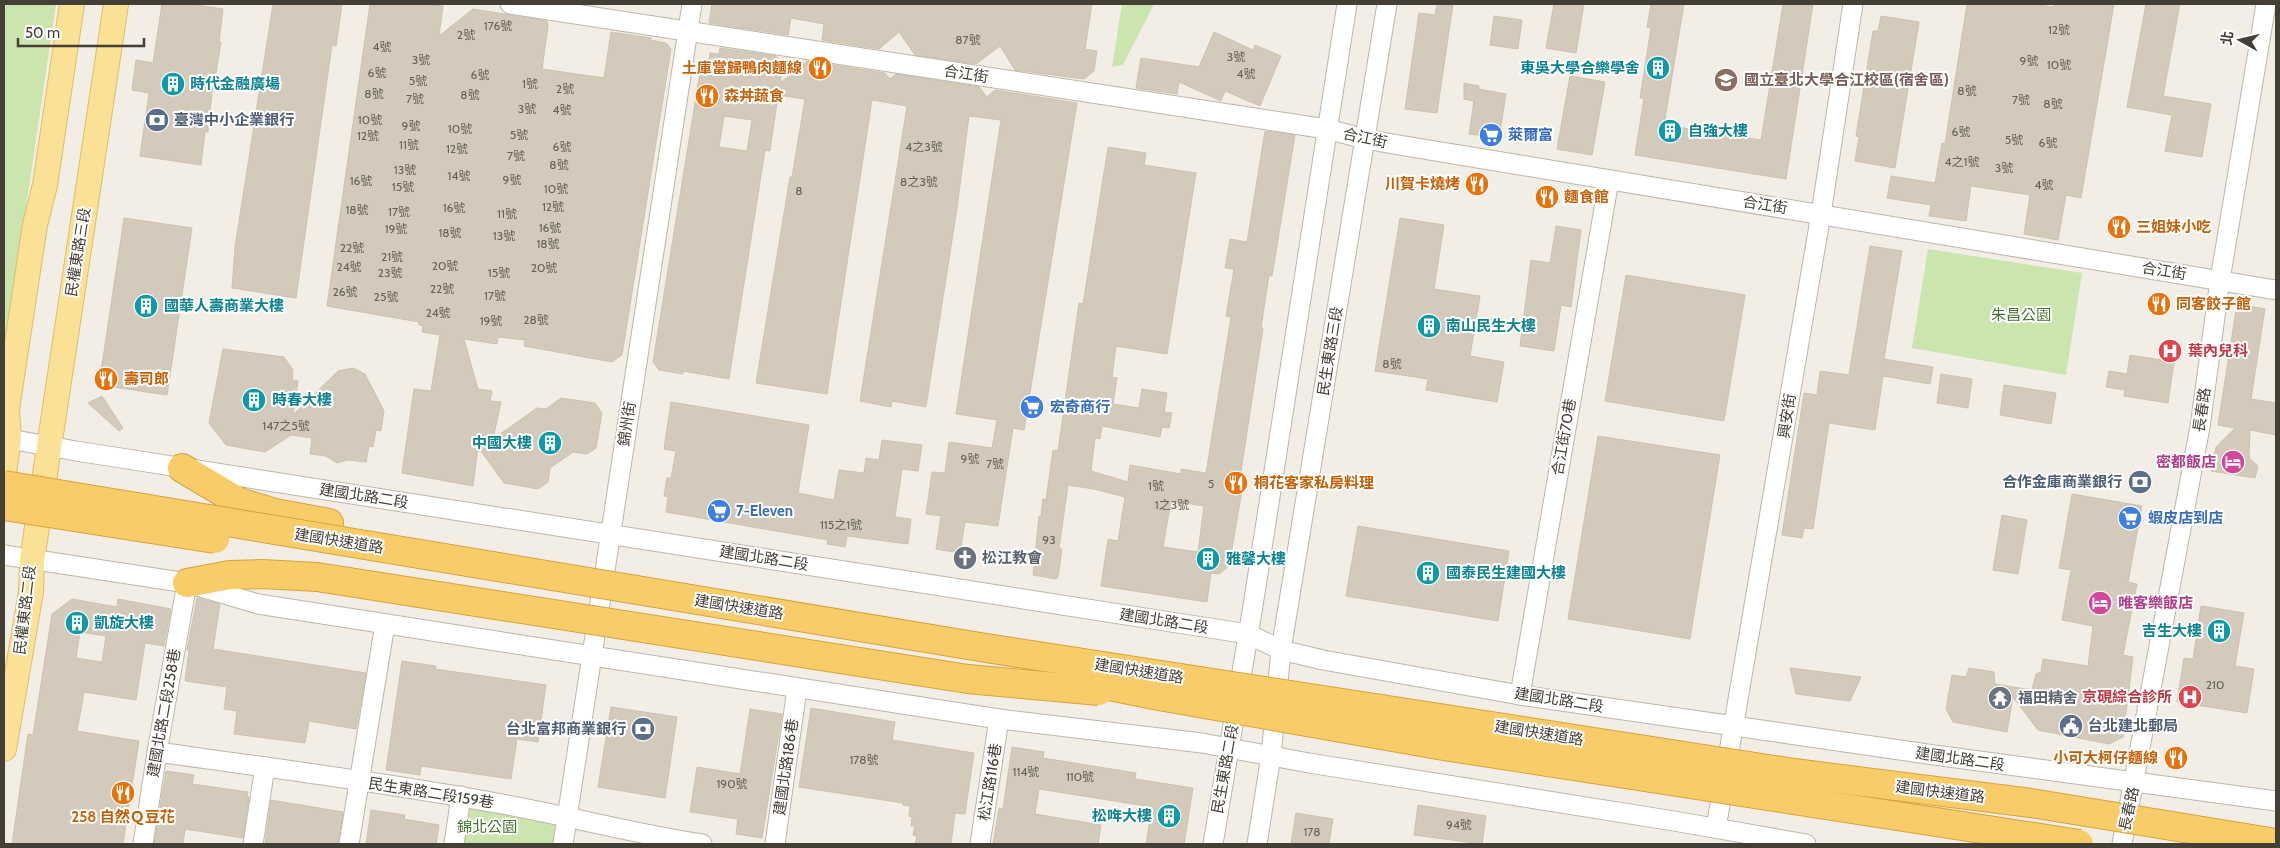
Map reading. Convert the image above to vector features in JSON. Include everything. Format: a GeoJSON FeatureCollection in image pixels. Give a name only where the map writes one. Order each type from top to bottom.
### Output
{"type":"FeatureCollection","features":[{"type":"Feature","properties":{"kind":"highway"},"geometry":{"type":"LineString","coordinates":[[182,468],[239,502],[275,513],[982,634],[1160,686]]}},
{"type":"Feature","properties":{"kind":"highway","name":"建國快速道路"},"geometry":{"type":"LineString","coordinates":[[4,485],[1160,686],[1463,749],[2079,844]]}},
{"type":"Feature","properties":{"kind":"highway","name":"建國快速道路"},"geometry":{"type":"LineString","coordinates":[[4,506],[1160,686],[1794,773],[2031,803],[2276,843]]}},
{"type":"Feature","properties":{"kind":"highway"},"geometry":{"type":"LineString","coordinates":[[187,583],[238,575],[317,577],[968,679],[1160,686]]}},
{"type":"Feature","properties":{"kind":"highway"},"geometry":{"type":"LineString","coordinates":[[2031,803],[2121,805],[2276,828]]}},
{"type":"Feature","properties":{"kind":"main road"},"geometry":{"type":"LineString","coordinates":[[4,472],[7,409],[35,225],[45,185],[72,4]]}},
{"type":"Feature","properties":{"kind":"main road","name":"民權東路三段"},"geometry":{"type":"LineString","coordinates":[[40,500],[116,4]]}},
{"type":"Feature","properties":{"kind":"main road","name":"民權東路二段"},"geometry":{"type":"LineString","coordinates":[[4,749],[31,592],[32,560],[40,500]]}},
{"type":"Feature","properties":{"kind":"street","name":"合江街"},"geometry":{"type":"LineString","coordinates":[[510,4],[1327,129],[1365,139],[2276,290]]}},
{"type":"Feature","properties":{"kind":"street","name":"錦州街"},"geometry":{"type":"LineString","coordinates":[[563,844],[692,4]]}},
{"type":"Feature","properties":{"kind":"street"},"geometry":{"type":"LineString","coordinates":[[1248,634],[1347,4]]}},
{"type":"Feature","properties":{"kind":"street","name":"民生東路三段"},"geometry":{"type":"LineString","coordinates":[[1271,756],[1281,650],[1387,4]]}},
{"type":"Feature","properties":{"kind":"street","name":"興安街"},"geometry":{"type":"LineString","coordinates":[[1716,828],[1735,726],[1821,214],[1853,4]]}},
{"type":"Feature","properties":{"kind":"street","name":"長春路"},"geometry":{"type":"LineString","coordinates":[[2122,844],[2200,427],[2220,280],[2266,4]]}},
{"type":"Feature","properties":{"kind":"street","name":"合江街70巷"},"geometry":{"type":"LineString","coordinates":[[1520,695],[1609,180]]}},
{"type":"Feature","properties":{"kind":"street","name":"建國北路二段"},"geometry":{"type":"LineString","coordinates":[[6,438],[182,468],[1248,634],[1281,650],[1322,660],[1520,695],[2024,768],[2276,801]]}},
{"type":"Feature","properties":{"kind":"street"},"geometry":{"type":"LineString","coordinates":[[4,555],[187,583],[258,604],[999,719],[1202,743],[1806,844]]}},
{"type":"Feature","properties":{"kind":"street","name":"建國北路二段258巷"},"geometry":{"type":"LineString","coordinates":[[143,844],[187,583]]}},
{"type":"Feature","properties":{"kind":"street"},"geometry":{"type":"LineString","coordinates":[[349,844],[385,624]]}},
{"type":"Feature","properties":{"kind":"street","name":"民生東路二段"},"geometry":{"type":"LineString","coordinates":[[1213,844],[1248,634]]}},
{"type":"Feature","properties":{"kind":"street","name":"建國北路186巷"},"geometry":{"type":"LineString","coordinates":[[775,844],[797,689]]}},
{"type":"Feature","properties":{"kind":"street","name":"松江路116巷"},"geometry":{"type":"LineString","coordinates":[[980,844],[999,719]]}},
{"type":"Feature","properties":{"kind":"street","name":"民生東路二段159巷"},"geometry":{"type":"LineString","coordinates":[[157,752],[461,796],[567,816],[673,842],[702,844]]}},
{"type":"Feature","properties":{"kind":"street"},"geometry":{"type":"LineString","coordinates":[[1257,844],[1271,756]]}},
{"type":"Feature","properties":{"kind":"street"},"geometry":{"type":"LineString","coordinates":[[253,844],[265,767]]}},
{"type":"Feature","properties":{"kind":"street"},"geometry":{"type":"LineString","coordinates":[[454,844],[461,796]]}},
{"type":"Feature","properties":{"kind":"green space"},"geometry":{"type":"Polygon","coordinates":[[[4,4],[56,4],[4,357],[4,4]]]}},
{"type":"Feature","properties":{"kind":"green space"},"geometry":{"type":"Polygon","coordinates":[[[1122,4],[1154,4],[1123,65],[1112,67],[1122,4]]]}},
{"type":"Feature","properties":{"kind":"green space","name":"朱昌公園"},"geometry":{"type":"Polygon","coordinates":[[[1928,249],[2082,273],[2066,375],[1912,348],[1928,249]]]}},
{"type":"Feature","properties":{"kind":"green space","name":"錦北公園"},"geometry":{"type":"Polygon","coordinates":[[[470,807],[563,822],[560,844],[464,844],[470,807]]]}},
{"type":"Feature","properties":{"kind":"building","name":"時代金融廣場"},"geometry":{"type":"Polygon","coordinates":[[[162,4],[190,4],[223,9],[219,42],[221,42],[216,73],[214,72],[208,132],[205,132],[201,165],[140,156],[149,93],[132,90],[136,60],[153,63],[162,4]]]}},
{"type":"Feature","properties":{"kind":"building"},"geometry":{"type":"Polygon","coordinates":[[[273,4],[342,4],[336,46],[332,45],[296,298],[232,288],[235,247],[273,4]]]}},
{"type":"Feature","properties":{"kind":"building"},"geometry":{"type":"Polygon","coordinates":[[[370,4],[443,6],[439,36],[473,9],[547,21],[548,26],[542,69],[604,78],[611,32],[651,38],[650,40],[666,43],[671,49],[622,355],[612,362],[524,346],[525,340],[498,337],[497,344],[464,339],[478,389],[492,391],[490,401],[501,402],[493,439],[537,408],[546,409],[561,398],[595,403],[602,413],[596,448],[587,454],[573,452],[550,468],[548,482],[538,489],[504,483],[478,447],[473,486],[402,473],[414,389],[431,391],[440,335],[422,332],[423,326],[419,325],[419,322],[327,306],[370,4]]]}},
{"type":"Feature","properties":{"kind":"building"},"geometry":{"type":"Polygon","coordinates":[[[712,4],[1092,4],[1085,49],[1097,51],[1094,71],[1084,79],[1015,70],[1000,46],[976,64],[915,55],[899,32],[879,49],[822,40],[824,24],[791,18],[788,35],[709,23],[712,4]]]}},
{"type":"Feature","properties":{"kind":"building"},"geometry":{"type":"Polygon","coordinates":[[[1437,4],[1453,4],[1437,113],[1405,109],[1419,13],[1435,15],[1437,4]]]}},
{"type":"Feature","properties":{"kind":"building"},"geometry":{"type":"Polygon","coordinates":[[[1554,4],[1584,4],[1576,53],[1546,48],[1554,4]]]}},
{"type":"Feature","properties":{"kind":"building"},"geometry":{"type":"Polygon","coordinates":[[[1651,4],[1684,4],[1664,125],[1761,140],[1783,4],[1813,4],[1786,179],[1635,155],[1644,98],[1640,98],[1651,28],[1647,27],[1651,4]]]}},
{"type":"Feature","properties":{"kind":"building"},"geometry":{"type":"Polygon","coordinates":[[[1967,4],[2033,4],[2053,7],[2054,4],[2114,4],[2081,198],[2066,195],[2058,240],[2024,234],[2030,195],[1971,186],[1966,221],[1929,216],[1931,205],[1887,198],[1891,176],[1935,183],[1942,143],[1945,144],[1967,4]]]}},
{"type":"Feature","properties":{"kind":"building"},"geometry":{"type":"Polygon","coordinates":[[[2146,4],[2180,4],[2163,96],[2211,104],[2202,157],[2165,151],[2172,115],[2127,107],[2146,4]]]}},
{"type":"Feature","properties":{"kind":"building"},"geometry":{"type":"Polygon","coordinates":[[[1494,16],[1522,20],[1518,49],[1490,45],[1494,16]]]}},
{"type":"Feature","properties":{"kind":"building"},"geometry":{"type":"Polygon","coordinates":[[[1881,16],[1919,22],[1895,168],[1855,161],[1859,137],[1856,136],[1873,31],[1878,31],[1881,16]]]}},
{"type":"Feature","properties":{"kind":"building"},"geometry":{"type":"Polygon","coordinates":[[[1214,32],[1253,50],[1255,45],[1281,56],[1260,106],[1225,91],[1221,101],[1179,82],[1177,94],[1136,88],[1141,58],[1199,67],[1214,32]]]}},
{"type":"Feature","properties":{"kind":"building"},"geometry":{"type":"Polygon","coordinates":[[[720,48],[776,56],[783,66],[780,83],[807,61],[885,73],[890,79],[896,74],[979,87],[987,97],[995,90],[1077,103],[1024,430],[1013,428],[998,526],[965,522],[960,553],[936,549],[941,516],[926,514],[932,472],[945,473],[949,442],[992,448],[997,420],[956,414],[1001,120],[969,116],[957,208],[926,407],[892,401],[891,407],[860,401],[907,106],[872,100],[827,394],[756,383],[790,177],[792,177],[805,99],[778,95],[770,151],[765,150],[729,379],[683,371],[683,374],[659,370],[653,362],[702,60],[709,61],[710,53],[719,54],[720,48]],[[724,116],[719,147],[747,151],[752,120],[724,116]]]}},
{"type":"Feature","properties":{"kind":"building"},"geometry":{"type":"Polygon","coordinates":[[[1570,76],[1605,82],[1592,155],[1557,149],[1570,76]]]}},
{"type":"Feature","properties":{"kind":"building"},"geometry":{"type":"Polygon","coordinates":[[[1464,83],[1479,86],[1479,89],[1506,94],[1499,138],[1469,134],[1474,101],[1464,99],[1464,83]]]}},
{"type":"Feature","properties":{"kind":"building"},"geometry":{"type":"Polygon","coordinates":[[[1265,131],[1295,135],[1272,276],[1269,275],[1261,328],[1263,328],[1240,478],[1244,479],[1229,566],[1219,574],[1211,573],[1207,602],[1101,586],[1108,539],[1118,541],[1125,497],[1094,489],[1068,485],[1059,549],[1062,549],[1058,577],[1056,579],[1033,575],[1039,516],[1041,516],[1043,499],[1046,500],[1053,450],[1058,451],[1079,303],[1083,304],[1108,147],[1146,153],[1144,165],[1196,173],[1167,354],[1116,346],[1112,377],[1117,378],[1113,404],[1139,408],[1142,389],[1167,393],[1164,412],[1172,413],[1169,428],[1162,427],[1160,437],[1102,426],[1100,439],[1095,438],[1091,471],[1128,482],[1130,465],[1181,474],[1181,469],[1206,473],[1231,317],[1226,316],[1234,269],[1225,268],[1230,239],[1247,242],[1265,131]],[[1171,501],[1163,547],[1198,552],[1204,506],[1171,501]]]}},
{"type":"Feature","properties":{"kind":"building","name":"國華人壽商業大樓"},"geometry":{"type":"Polygon","coordinates":[[[124,218],[192,228],[167,395],[99,385],[124,218]]]}},
{"type":"Feature","properties":{"kind":"building","name":"南山民生大樓"},"geometry":{"type":"Polygon","coordinates":[[[1400,218],[1444,225],[1434,289],[1480,296],[1470,356],[1504,362],[1497,402],[1426,390],[1428,379],[1375,371],[1400,218]]]}},
{"type":"Feature","properties":{"kind":"building"},"geometry":{"type":"Polygon","coordinates":[[[1556,226],[1581,230],[1571,307],[1561,305],[1554,351],[1520,346],[1531,260],[1550,263],[1556,226]]]}},
{"type":"Feature","properties":{"kind":"building"},"geometry":{"type":"Polygon","coordinates":[[[1870,246],[1902,251],[1884,359],[1933,367],[1930,384],[1883,376],[1875,430],[1829,423],[1813,529],[1804,528],[1802,538],[1782,535],[1804,393],[1817,395],[1820,371],[1849,375],[1870,246]]]}},
{"type":"Feature","properties":{"kind":"building"},"geometry":{"type":"Polygon","coordinates":[[[1626,275],[1745,295],[1724,421],[1605,401],[1626,275]]]}},
{"type":"Feature","properties":{"kind":"building"},"geometry":{"type":"Polygon","coordinates":[[[2237,304],[2265,309],[2251,399],[2276,403],[2276,435],[2250,430],[2249,458],[2258,466],[2255,478],[2211,471],[2216,447],[2235,428],[2218,425],[2237,304]]]}},
{"type":"Feature","properties":{"kind":"building"},"geometry":{"type":"Polygon","coordinates":[[[223,349],[284,357],[293,370],[292,380],[298,381],[293,415],[338,371],[353,368],[365,374],[384,411],[381,431],[376,430],[373,447],[369,446],[366,462],[348,460],[337,463],[326,456],[310,454],[312,438],[291,435],[265,452],[226,445],[209,423],[223,349]]]}},
{"type":"Feature","properties":{"kind":"building"},"geometry":{"type":"Polygon","coordinates":[[[2130,355],[2174,362],[2168,403],[2124,396],[2125,390],[2106,387],[2109,371],[2127,374],[2130,355]]]}},
{"type":"Feature","properties":{"kind":"building"},"geometry":{"type":"Polygon","coordinates":[[[1941,374],[1972,379],[1968,408],[1937,403],[1941,374]]]}},
{"type":"Feature","properties":{"kind":"building"},"geometry":{"type":"Polygon","coordinates":[[[2004,385],[2056,393],[2051,424],[2000,415],[2004,385]]]}},
{"type":"Feature","properties":{"kind":"building"},"geometry":{"type":"Polygon","coordinates":[[[102,396],[123,428],[119,431],[88,403],[102,396]]]}},
{"type":"Feature","properties":{"kind":"building"},"geometry":{"type":"Polygon","coordinates":[[[671,402],[809,425],[798,493],[834,500],[839,470],[864,473],[866,458],[879,460],[882,440],[922,445],[918,471],[902,469],[895,517],[911,519],[908,544],[847,536],[845,547],[827,544],[828,540],[666,512],[668,497],[664,496],[667,478],[671,478],[676,451],[664,449],[671,402]]]}},
{"type":"Feature","properties":{"kind":"building"},"geometry":{"type":"Polygon","coordinates":[[[1598,436],[1720,455],[1690,639],[1568,619],[1598,436]]]}},
{"type":"Feature","properties":{"kind":"building"},"geometry":{"type":"Polygon","coordinates":[[[2072,494],[2142,506],[2128,582],[2137,584],[2123,655],[2133,657],[2123,737],[2109,744],[2038,730],[2013,697],[2007,732],[1953,722],[1946,709],[1952,675],[1966,677],[1969,668],[1994,672],[1995,684],[2032,690],[2036,674],[2041,672],[2043,659],[2088,666],[2093,626],[2062,620],[2071,570],[2059,568],[2072,494]]]}},
{"type":"Feature","properties":{"kind":"building"},"geometry":{"type":"Polygon","coordinates":[[[2002,515],[2027,520],[2018,574],[1993,570],[2002,515]]]}},
{"type":"Feature","properties":{"kind":"building","name":"國泰民生建國大樓"},"geometry":{"type":"Polygon","coordinates":[[[1358,526],[1509,551],[1498,621],[1346,596],[1358,526]]]}},
{"type":"Feature","properties":{"kind":"building"},"geometry":{"type":"Polygon","coordinates":[[[197,598],[220,604],[213,649],[366,673],[356,729],[309,721],[305,743],[234,734],[237,711],[224,709],[227,687],[185,681],[189,650],[187,650],[197,598]]]}},
{"type":"Feature","properties":{"kind":"building"},"geometry":{"type":"Polygon","coordinates":[[[72,599],[117,607],[118,599],[171,609],[164,646],[145,643],[136,700],[84,692],[77,731],[139,741],[123,844],[12,844],[28,734],[33,735],[52,614],[72,599]],[[80,632],[76,658],[102,662],[106,636],[80,632]]]}},
{"type":"Feature","properties":{"kind":"building"},"geometry":{"type":"Polygon","coordinates":[[[2201,606],[2244,613],[2235,666],[2254,669],[2247,713],[2177,702],[2184,658],[2193,659],[2201,606]]]}},
{"type":"Feature","properties":{"kind":"building"},"geometry":{"type":"Polygon","coordinates":[[[402,661],[436,666],[435,669],[546,685],[538,742],[517,739],[511,779],[421,766],[420,775],[386,770],[402,661]]]}},
{"type":"Feature","properties":{"kind":"building"},"geometry":{"type":"Polygon","coordinates":[[[1790,668],[1861,677],[1850,701],[1796,694],[1790,668]]]}},
{"type":"Feature","properties":{"kind":"building"},"geometry":{"type":"Polygon","coordinates":[[[611,707],[677,717],[665,798],[598,787],[611,707]]]}},
{"type":"Feature","properties":{"kind":"building"},"geometry":{"type":"Polygon","coordinates":[[[811,708],[895,722],[892,740],[974,753],[965,814],[955,813],[951,844],[915,844],[917,836],[913,835],[915,826],[911,826],[910,806],[903,805],[903,803],[799,787],[811,708]]]}},
{"type":"Feature","properties":{"kind":"building"},"geometry":{"type":"Polygon","coordinates":[[[750,709],[782,714],[762,838],[736,834],[738,819],[690,812],[697,767],[740,774],[750,709]]]}},
{"type":"Feature","properties":{"kind":"building"},"geometry":{"type":"Polygon","coordinates":[[[1012,747],[1044,752],[1043,758],[1136,773],[1135,779],[1193,788],[1184,844],[1146,844],[1152,807],[1039,789],[1035,814],[1101,825],[1098,844],[993,844],[999,808],[1003,809],[1012,747]]]}},
{"type":"Feature","properties":{"kind":"building"},"geometry":{"type":"Polygon","coordinates":[[[166,771],[194,775],[192,784],[248,792],[247,797],[249,797],[243,838],[185,829],[183,844],[154,844],[166,771]]]}},
{"type":"Feature","properties":{"kind":"building"},"geometry":{"type":"Polygon","coordinates":[[[271,800],[343,812],[338,844],[265,844],[271,800]]]}},
{"type":"Feature","properties":{"kind":"building"},"geometry":{"type":"Polygon","coordinates":[[[1418,805],[1486,816],[1482,844],[1414,835],[1418,805]]]}},
{"type":"Feature","properties":{"kind":"building"},"geometry":{"type":"Polygon","coordinates":[[[371,810],[405,815],[404,819],[439,825],[436,844],[366,844],[371,810]]]}},
{"type":"Feature","properties":{"kind":"building"},"geometry":{"type":"Polygon","coordinates":[[[1296,813],[1333,819],[1329,844],[1291,844],[1296,813]]]}},
{"type":"Feature","properties":{"kind":"place","name":"土庫當歸鴨肉麵線"},"geometry":{"type":"Point","coordinates":[820,68]}},
{"type":"Feature","properties":{"kind":"place","name":"東吳大學合樂學舍"},"geometry":{"type":"Point","coordinates":[1658,68]}},
{"type":"Feature","properties":{"kind":"place","name":"國立臺北大學合江校區(宿舍區)"},"geometry":{"type":"Point","coordinates":[1726,80]}},
{"type":"Feature","properties":{"kind":"place","name":"時代金融廣場"},"geometry":{"type":"Point","coordinates":[173,84]}},
{"type":"Feature","properties":{"kind":"place","name":"森丼蔬食"},"geometry":{"type":"Point","coordinates":[707,96]}},
{"type":"Feature","properties":{"kind":"place","name":"臺灣中小企業銀行"},"geometry":{"type":"Point","coordinates":[157,120]}},
{"type":"Feature","properties":{"kind":"place","name":"自強大樓"},"geometry":{"type":"Point","coordinates":[1670,131]}},
{"type":"Feature","properties":{"kind":"place","name":"萊爾富"},"geometry":{"type":"Point","coordinates":[1491,135]}},
{"type":"Feature","properties":{"kind":"place","name":"川賀卡燒烤"},"geometry":{"type":"Point","coordinates":[1477,184]}},
{"type":"Feature","properties":{"kind":"place","name":"麵食館"},"geometry":{"type":"Point","coordinates":[1547,197]}},
{"type":"Feature","properties":{"kind":"place","name":"三姐妹小吃"},"geometry":{"type":"Point","coordinates":[2119,227]}},
{"type":"Feature","properties":{"kind":"place","name":"同客餃子館"},"geometry":{"type":"Point","coordinates":[2159,304]}},
{"type":"Feature","properties":{"kind":"place","name":"國華人壽商業大樓"},"geometry":{"type":"Point","coordinates":[146,306]}},
{"type":"Feature","properties":{"kind":"place","name":"南山民生大樓"},"geometry":{"type":"Point","coordinates":[1429,326]}},
{"type":"Feature","properties":{"kind":"place","name":"葉內兒科"},"geometry":{"type":"Point","coordinates":[2170,351]}},
{"type":"Feature","properties":{"kind":"place","name":"壽司郎"},"geometry":{"type":"Point","coordinates":[106,379]}},
{"type":"Feature","properties":{"kind":"place","name":"時春大樓"},"geometry":{"type":"Point","coordinates":[254,400]}},
{"type":"Feature","properties":{"kind":"place","name":"宏奇商行"},"geometry":{"type":"Point","coordinates":[1032,407]}},
{"type":"Feature","properties":{"kind":"place","name":"中國大樓"},"geometry":{"type":"Point","coordinates":[550,443]}},
{"type":"Feature","properties":{"kind":"place","name":"密都飯店"},"geometry":{"type":"Point","coordinates":[2233,462]}},
{"type":"Feature","properties":{"kind":"place","name":"合作金庫商業銀行"},"geometry":{"type":"Point","coordinates":[2140,482]}},
{"type":"Feature","properties":{"kind":"place","name":"桐花客家私房料理"},"geometry":{"type":"Point","coordinates":[1236,483]}},
{"type":"Feature","properties":{"kind":"place","name":"7-Eleven"},"geometry":{"type":"Point","coordinates":[719,511]}},
{"type":"Feature","properties":{"kind":"place","name":"蝦皮店到店"},"geometry":{"type":"Point","coordinates":[2130,518]}},
{"type":"Feature","properties":{"kind":"place","name":"松江教會"},"geometry":{"type":"Point","coordinates":[965,558]}},
{"type":"Feature","properties":{"kind":"place","name":"雅馨大樓"},"geometry":{"type":"Point","coordinates":[1208,559]}},
{"type":"Feature","properties":{"kind":"place","name":"國泰民生建國大樓"},"geometry":{"type":"Point","coordinates":[1428,573]}},
{"type":"Feature","properties":{"kind":"place","name":"唯客樂飯店"},"geometry":{"type":"Point","coordinates":[2100,603]}},
{"type":"Feature","properties":{"kind":"place","name":"凱旋大樓"},"geometry":{"type":"Point","coordinates":[77,623]}},
{"type":"Feature","properties":{"kind":"place","name":"吉生大樓"},"geometry":{"type":"Point","coordinates":[2219,631]}},
{"type":"Feature","properties":{"kind":"place","name":"京硯綜合診所"},"geometry":{"type":"Point","coordinates":[2190,697]}},
{"type":"Feature","properties":{"kind":"place","name":"福田精舍"},"geometry":{"type":"Point","coordinates":[2000,698]}},
{"type":"Feature","properties":{"kind":"place","name":"台北建北郵局"},"geometry":{"type":"Point","coordinates":[2071,726]}},
{"type":"Feature","properties":{"kind":"place","name":"台北富邦商業銀行"},"geometry":{"type":"Point","coordinates":[643,729]}},
{"type":"Feature","properties":{"kind":"place","name":"小可大柯仔麵線"},"geometry":{"type":"Point","coordinates":[2176,758]}},
{"type":"Feature","properties":{"kind":"place","name":"258 自然Ｑ豆花"},"geometry":{"type":"Point","coordinates":[123,793]}},
{"type":"Feature","properties":{"kind":"place","name":"松哖大樓"},"geometry":{"type":"Point","coordinates":[1169,816]}}]}
